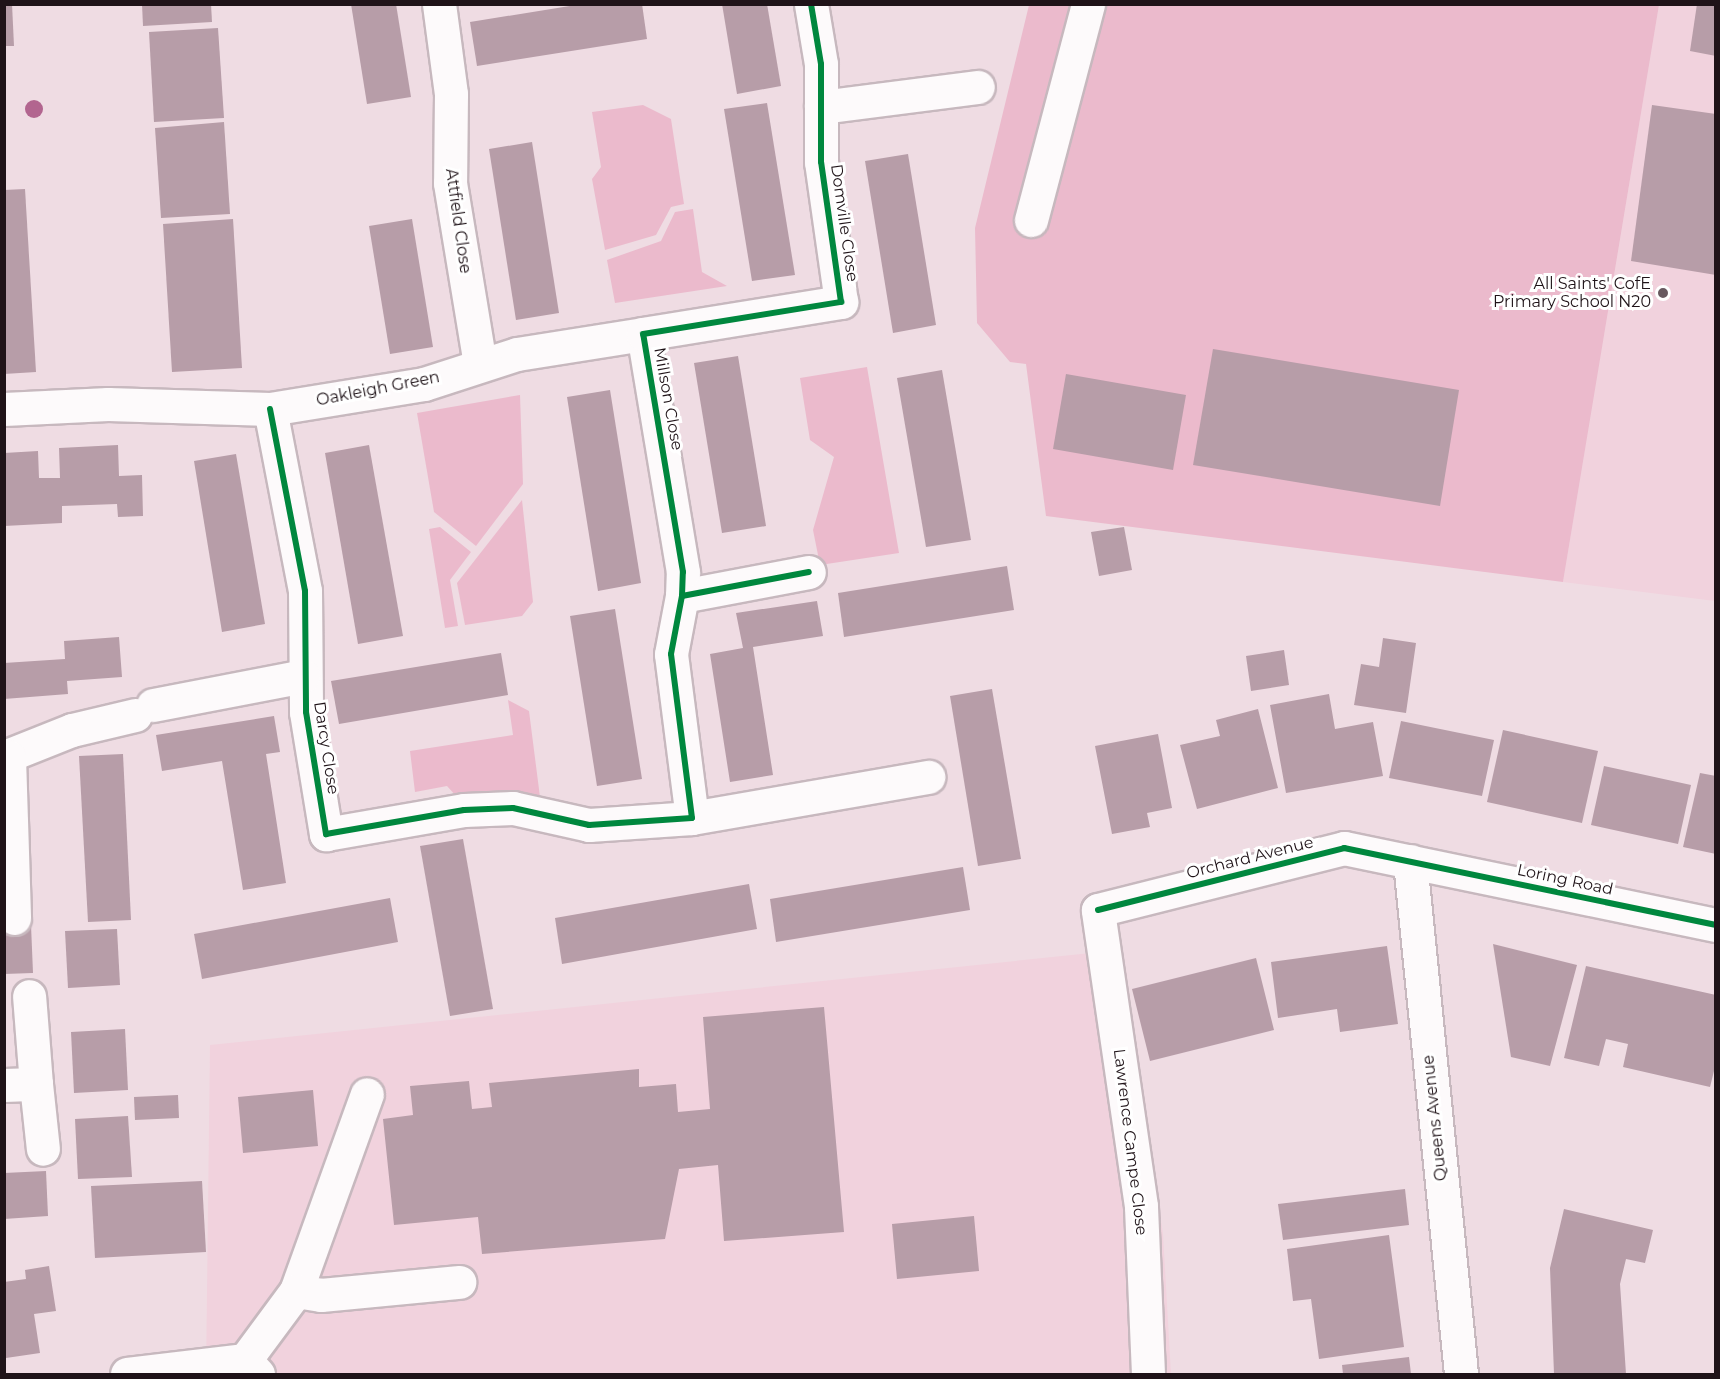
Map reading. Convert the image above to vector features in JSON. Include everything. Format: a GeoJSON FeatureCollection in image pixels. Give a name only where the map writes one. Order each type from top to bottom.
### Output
{"type":"FeatureCollection","features":[{"type":"Feature","properties":{"kind":"street","name":"Attfield Close"},"geometry":{"type":"LineString","coordinates":[[439,4],[451,94],[450,183],[480,365]]}},
{"type":"Feature","properties":{"kind":"street","name":"Domville Close"},"geometry":{"type":"LineString","coordinates":[[811,4],[821,64],[821,162],[841,302]]}},
{"type":"Feature","properties":{"kind":"street"},"geometry":{"type":"LineString","coordinates":[[1031,220],[1088,4]]}},
{"type":"Feature","properties":{"kind":"street"},"geometry":{"type":"LineString","coordinates":[[821,107],[978,87]]}},
{"type":"Feature","properties":{"kind":"street","name":"Millson Close"},"geometry":{"type":"LineString","coordinates":[[692,818],[671,654],[682,596],[683,572],[643,334],[841,302]]}},
{"type":"Feature","properties":{"kind":"street","name":"Oakleigh Green"},"geometry":{"type":"LineString","coordinates":[[4,409],[108,404],[270,409],[424,384],[517,354],[643,334]]}},
{"type":"Feature","properties":{"kind":"street","name":"Darcy Close"},"geometry":{"type":"LineString","coordinates":[[270,409],[305,591],[303,676],[326,834],[464,810],[513,808],[589,825],[692,818]]}},
{"type":"Feature","properties":{"kind":"street"},"geometry":{"type":"LineString","coordinates":[[682,596],[809,572]]}},
{"type":"Feature","properties":{"kind":"street"},"geometry":{"type":"LineString","coordinates":[[14,918],[7,757],[72,730],[144,710],[303,676]]}},
{"type":"Feature","properties":{"kind":"street"},"geometry":{"type":"LineString","coordinates":[[692,818],[928,777]]}},
{"type":"Feature","properties":{"kind":"street","name":"Orchard Avenue"},"geometry":{"type":"LineString","coordinates":[[1098,910],[1344,848],[1410,861]]}},
{"type":"Feature","properties":{"kind":"street","name":"Loring Road"},"geometry":{"type":"LineString","coordinates":[[1410,861],[1716,925]]}},
{"type":"Feature","properties":{"kind":"street","name":"Queens Avenue"},"geometry":{"type":"LineString","coordinates":[[1410,861],[1461,1374]]}},
{"type":"Feature","properties":{"kind":"street","name":"Lawrence Campe Close"},"geometry":{"type":"LineString","coordinates":[[1098,910],[1141,1206],[1148,1374]]}},
{"type":"Feature","properties":{"kind":"street"},"geometry":{"type":"LineString","coordinates":[[29,996],[20,1085],[43,1149]]}},
{"type":"Feature","properties":{"kind":"street"},"geometry":{"type":"LineString","coordinates":[[127,1374],[208,1362],[251,1367],[296,1291],[367,1094]]}},
{"type":"Feature","properties":{"kind":"street"},"geometry":{"type":"LineString","coordinates":[[296,1291],[321,1295],[459,1282]]}},
{"type":"Feature","properties":{"kind":"shaded area"},"geometry":{"type":"Polygon","coordinates":[[[1029,5],[1659,5],[1563,582],[1046,516],[1026,364],[1010,362],[977,323],[975,228],[1029,5]]]}},
{"type":"Feature","properties":{"kind":"shaded area","name":"All Saints' CofE Primary School N20"},"geometry":{"type":"Polygon","coordinates":[[[1659,5],[1715,5],[1715,601],[1563,582],[1659,5]]]}},
{"type":"Feature","properties":{"kind":"shaded area"},"geometry":{"type":"Polygon","coordinates":[[[643,105],[671,119],[684,204],[671,207],[656,235],[605,250],[592,179],[601,167],[592,112],[643,105]]]}},
{"type":"Feature","properties":{"kind":"shaded area"},"geometry":{"type":"Polygon","coordinates":[[[693,209],[702,272],[727,286],[615,303],[607,260],[661,241],[675,212],[693,209]]]}},
{"type":"Feature","properties":{"kind":"shaded area"},"geometry":{"type":"Polygon","coordinates":[[[867,367],[899,553],[820,565],[813,530],[834,457],[810,440],[800,378],[867,367]]]}},
{"type":"Feature","properties":{"kind":"shaded area"},"geometry":{"type":"Polygon","coordinates":[[[520,395],[523,484],[476,546],[434,512],[417,413],[520,395]]]}},
{"type":"Feature","properties":{"kind":"shaded area"},"geometry":{"type":"Polygon","coordinates":[[[522,500],[533,602],[522,616],[465,625],[457,583],[522,500]]]}},
{"type":"Feature","properties":{"kind":"shaded area"},"geometry":{"type":"Polygon","coordinates":[[[440,527],[471,552],[450,580],[458,626],[445,628],[429,529],[440,527]]]}},
{"type":"Feature","properties":{"kind":"shaded area"},"geometry":{"type":"Polygon","coordinates":[[[508,700],[529,711],[540,797],[457,797],[447,786],[415,792],[410,751],[513,735],[508,700]]]}},
{"type":"Feature","properties":{"kind":"shaded area"},"geometry":{"type":"Polygon","coordinates":[[[1120,950],[1163,1234],[1171,1374],[206,1374],[210,1045],[1120,950]]]}},
{"type":"Feature","properties":{"kind":"building"},"geometry":{"type":"Polygon","coordinates":[[[4,4],[12,4],[14,46],[4,46],[4,4]]]}},
{"type":"Feature","properties":{"kind":"building"},"geometry":{"type":"Polygon","coordinates":[[[142,4],[211,4],[212,22],[143,26],[142,4]]]}},
{"type":"Feature","properties":{"kind":"building"},"geometry":{"type":"Polygon","coordinates":[[[351,4],[396,4],[411,97],[367,104],[351,4]]]}},
{"type":"Feature","properties":{"kind":"building"},"geometry":{"type":"Polygon","coordinates":[[[582,4],[642,4],[647,39],[477,66],[470,22],[582,4]]]}},
{"type":"Feature","properties":{"kind":"building"},"geometry":{"type":"Polygon","coordinates":[[[722,4],[767,4],[781,86],[737,94],[722,4]]]}},
{"type":"Feature","properties":{"kind":"building"},"geometry":{"type":"Polygon","coordinates":[[[1697,4],[1716,4],[1716,56],[1690,51],[1697,4]]]}},
{"type":"Feature","properties":{"kind":"building"},"geometry":{"type":"Polygon","coordinates":[[[218,28],[224,118],[154,122],[149,32],[218,28]]]}},
{"type":"Feature","properties":{"kind":"building"},"geometry":{"type":"Polygon","coordinates":[[[767,103],[795,275],[752,281],[724,109],[767,103]]]}},
{"type":"Feature","properties":{"kind":"building"},"geometry":{"type":"Polygon","coordinates":[[[1652,105],[1716,114],[1716,275],[1631,261],[1652,105]]]}},
{"type":"Feature","properties":{"kind":"building"},"geometry":{"type":"Polygon","coordinates":[[[224,122],[230,214],[161,218],[155,128],[224,122]]]}},
{"type":"Feature","properties":{"kind":"building"},"geometry":{"type":"Polygon","coordinates":[[[532,142],[559,313],[516,320],[489,149],[532,142]]]}},
{"type":"Feature","properties":{"kind":"building"},"geometry":{"type":"Polygon","coordinates":[[[908,154],[936,325],[893,333],[865,161],[908,154]]]}},
{"type":"Feature","properties":{"kind":"building"},"geometry":{"type":"Polygon","coordinates":[[[25,189],[36,372],[4,374],[4,190],[25,189]]]}},
{"type":"Feature","properties":{"kind":"building"},"geometry":{"type":"Polygon","coordinates":[[[233,219],[242,368],[172,372],[163,224],[233,219]]]}},
{"type":"Feature","properties":{"kind":"building"},"geometry":{"type":"Polygon","coordinates":[[[412,219],[433,347],[390,354],[369,226],[412,219]]]}},
{"type":"Feature","properties":{"kind":"building"},"geometry":{"type":"Polygon","coordinates":[[[1213,349],[1459,390],[1440,506],[1193,465],[1213,349]]]}},
{"type":"Feature","properties":{"kind":"building"},"geometry":{"type":"Polygon","coordinates":[[[738,356],[766,526],[722,533],[694,363],[738,356]]]}},
{"type":"Feature","properties":{"kind":"building"},"geometry":{"type":"Polygon","coordinates":[[[942,370],[971,540],[926,547],[897,378],[942,370]]]}},
{"type":"Feature","properties":{"kind":"building"},"geometry":{"type":"Polygon","coordinates":[[[1066,374],[1186,395],[1173,470],[1053,449],[1066,374]]]}},
{"type":"Feature","properties":{"kind":"building"},"geometry":{"type":"Polygon","coordinates":[[[610,390],[641,583],[598,591],[567,397],[610,390]]]}},
{"type":"Feature","properties":{"kind":"building"},"geometry":{"type":"Polygon","coordinates":[[[118,445],[119,476],[142,475],[143,516],[118,517],[117,504],[62,506],[62,523],[4,526],[4,453],[38,451],[39,478],[60,478],[59,448],[118,445]]]}},
{"type":"Feature","properties":{"kind":"building"},"geometry":{"type":"Polygon","coordinates":[[[369,445],[403,636],[358,644],[325,453],[369,445]]]}},
{"type":"Feature","properties":{"kind":"building"},"geometry":{"type":"Polygon","coordinates":[[[236,454],[265,624],[222,632],[194,461],[236,454]]]}},
{"type":"Feature","properties":{"kind":"building"},"geometry":{"type":"Polygon","coordinates":[[[1124,527],[1132,570],[1099,576],[1091,532],[1124,527]]]}},
{"type":"Feature","properties":{"kind":"building"},"geometry":{"type":"Polygon","coordinates":[[[1007,566],[1014,610],[844,637],[838,593],[1007,566]]]}},
{"type":"Feature","properties":{"kind":"building"},"geometry":{"type":"Polygon","coordinates":[[[817,601],[823,636],[753,647],[773,775],[730,782],[710,654],[743,648],[736,613],[817,601]]]}},
{"type":"Feature","properties":{"kind":"building"},"geometry":{"type":"Polygon","coordinates":[[[615,609],[642,779],[597,786],[570,616],[615,609]]]}},
{"type":"Feature","properties":{"kind":"building"},"geometry":{"type":"Polygon","coordinates":[[[119,637],[122,677],[67,681],[68,694],[4,699],[4,663],[65,659],[64,641],[119,637]]]}},
{"type":"Feature","properties":{"kind":"building"},"geometry":{"type":"Polygon","coordinates":[[[1383,638],[1416,643],[1406,713],[1354,705],[1361,664],[1379,667],[1383,638]]]}},
{"type":"Feature","properties":{"kind":"building"},"geometry":{"type":"Polygon","coordinates":[[[1284,650],[1289,685],[1251,691],[1246,656],[1284,650]]]}},
{"type":"Feature","properties":{"kind":"building"},"geometry":{"type":"Polygon","coordinates":[[[501,653],[508,695],[339,724],[331,681],[501,653]]]}},
{"type":"Feature","properties":{"kind":"building"},"geometry":{"type":"Polygon","coordinates":[[[992,689],[1021,859],[978,866],[950,696],[992,689]]]}},
{"type":"Feature","properties":{"kind":"building"},"geometry":{"type":"Polygon","coordinates":[[[1329,694],[1335,729],[1373,722],[1383,776],[1286,793],[1270,705],[1329,694]]]}},
{"type":"Feature","properties":{"kind":"building"},"geometry":{"type":"Polygon","coordinates":[[[1258,709],[1278,788],[1197,809],[1180,745],[1220,736],[1216,720],[1258,709]]]}},
{"type":"Feature","properties":{"kind":"building"},"geometry":{"type":"Polygon","coordinates":[[[274,716],[280,752],[266,754],[286,883],[243,890],[222,761],[162,771],[156,735],[274,716]]]}},
{"type":"Feature","properties":{"kind":"building"},"geometry":{"type":"Polygon","coordinates":[[[1401,721],[1494,740],[1482,796],[1389,778],[1401,721]]]}},
{"type":"Feature","properties":{"kind":"building"},"geometry":{"type":"Polygon","coordinates":[[[1503,730],[1598,751],[1582,823],[1487,802],[1503,730]]]}},
{"type":"Feature","properties":{"kind":"building"},"geometry":{"type":"Polygon","coordinates":[[[1158,734],[1172,808],[1147,813],[1150,827],[1112,834],[1095,746],[1158,734]]]}},
{"type":"Feature","properties":{"kind":"building"},"geometry":{"type":"Polygon","coordinates":[[[123,754],[131,920],[88,922],[79,756],[123,754]]]}},
{"type":"Feature","properties":{"kind":"building"},"geometry":{"type":"Polygon","coordinates":[[[1604,766],[1691,785],[1678,844],[1591,825],[1604,766]]]}},
{"type":"Feature","properties":{"kind":"building"},"geometry":{"type":"Polygon","coordinates":[[[1700,773],[1716,776],[1716,854],[1683,847],[1700,773]]]}},
{"type":"Feature","properties":{"kind":"building"},"geometry":{"type":"Polygon","coordinates":[[[463,839],[493,1009],[450,1016],[420,846],[463,839]]]}},
{"type":"Feature","properties":{"kind":"building"},"geometry":{"type":"Polygon","coordinates":[[[963,867],[970,910],[776,942],[770,899],[963,867]]]}},
{"type":"Feature","properties":{"kind":"building"},"geometry":{"type":"Polygon","coordinates":[[[749,884],[757,929],[562,964],[555,918],[749,884]]]}},
{"type":"Feature","properties":{"kind":"building"},"geometry":{"type":"Polygon","coordinates":[[[390,898],[398,942],[202,979],[194,934],[390,898]]]}},
{"type":"Feature","properties":{"kind":"building"},"geometry":{"type":"Polygon","coordinates":[[[31,925],[33,973],[4,974],[4,926],[31,925]]]}},
{"type":"Feature","properties":{"kind":"building"},"geometry":{"type":"Polygon","coordinates":[[[117,929],[120,985],[68,988],[65,931],[117,929]]]}},
{"type":"Feature","properties":{"kind":"building"},"geometry":{"type":"Polygon","coordinates":[[[1493,944],[1577,965],[1550,1066],[1511,1057],[1493,944]]]}},
{"type":"Feature","properties":{"kind":"building"},"geometry":{"type":"Polygon","coordinates":[[[1387,946],[1398,1024],[1340,1032],[1337,1009],[1278,1018],[1271,962],[1387,946]]]}},
{"type":"Feature","properties":{"kind":"building"},"geometry":{"type":"Polygon","coordinates":[[[1256,958],[1274,1030],[1150,1061],[1132,989],[1256,958]]]}},
{"type":"Feature","properties":{"kind":"building"},"geometry":{"type":"Polygon","coordinates":[[[1586,966],[1716,995],[1716,1063],[1710,1087],[1623,1067],[1628,1044],[1606,1039],[1599,1066],[1564,1058],[1586,966]]]}},
{"type":"Feature","properties":{"kind":"building"},"geometry":{"type":"Polygon","coordinates":[[[824,1007],[844,1232],[724,1241],[718,1165],[679,1169],[665,1239],[482,1254],[478,1217],[394,1225],[383,1119],[413,1115],[410,1086],[469,1081],[472,1109],[492,1107],[489,1083],[639,1069],[639,1087],[676,1084],[678,1112],[710,1109],[703,1017],[824,1007]]]}},
{"type":"Feature","properties":{"kind":"building"},"geometry":{"type":"Polygon","coordinates":[[[125,1029],[128,1090],[74,1093],[71,1032],[125,1029]]]}},
{"type":"Feature","properties":{"kind":"building"},"geometry":{"type":"Polygon","coordinates":[[[313,1090],[318,1146],[243,1153],[238,1097],[313,1090]]]}},
{"type":"Feature","properties":{"kind":"building"},"geometry":{"type":"Polygon","coordinates":[[[178,1095],[179,1118],[135,1120],[134,1097],[178,1095]]]}},
{"type":"Feature","properties":{"kind":"building"},"geometry":{"type":"Polygon","coordinates":[[[128,1116],[132,1177],[78,1179],[75,1119],[128,1116]]]}},
{"type":"Feature","properties":{"kind":"building"},"geometry":{"type":"Polygon","coordinates":[[[46,1171],[48,1216],[4,1219],[4,1173],[46,1171]]]}},
{"type":"Feature","properties":{"kind":"building"},"geometry":{"type":"Polygon","coordinates":[[[202,1181],[206,1252],[95,1258],[91,1186],[202,1181]]]}},
{"type":"Feature","properties":{"kind":"building"},"geometry":{"type":"Polygon","coordinates":[[[1405,1189],[1409,1225],[1283,1240],[1278,1204],[1405,1189]]]}},
{"type":"Feature","properties":{"kind":"building"},"geometry":{"type":"Polygon","coordinates":[[[1564,1209],[1653,1230],[1645,1263],[1626,1259],[1620,1284],[1626,1374],[1554,1374],[1550,1268],[1564,1209]]]}},
{"type":"Feature","properties":{"kind":"building"},"geometry":{"type":"Polygon","coordinates":[[[974,1216],[979,1271],[897,1279],[892,1224],[974,1216]]]}},
{"type":"Feature","properties":{"kind":"building"},"geometry":{"type":"Polygon","coordinates":[[[1389,1235],[1404,1347],[1319,1359],[1311,1299],[1293,1301],[1287,1249],[1389,1235]]]}},
{"type":"Feature","properties":{"kind":"building"},"geometry":{"type":"Polygon","coordinates":[[[49,1266],[56,1311],[34,1314],[40,1353],[6,1358],[4,1282],[26,1279],[25,1270],[49,1266]]]}},
{"type":"Feature","properties":{"kind":"building"},"geometry":{"type":"Polygon","coordinates":[[[1409,1357],[1411,1374],[1343,1374],[1342,1365],[1409,1357]]]}},
{"type":"Feature","properties":{"kind":"cycle path"},"geometry":{"type":"LineString","coordinates":[[682,596],[683,572],[643,334],[841,302],[821,162],[821,64],[811,4]]}},
{"type":"Feature","properties":{"kind":"cycle path"},"geometry":{"type":"LineString","coordinates":[[270,409],[305,591],[306,712],[326,834],[464,810],[513,808],[589,825],[692,818],[671,654],[682,596],[809,572]]}},
{"type":"Feature","properties":{"kind":"cycle path"},"geometry":{"type":"LineString","coordinates":[[1098,910],[1344,848],[1716,925]]}},
{"type":"Feature","properties":{"kind":"place","name":"All Saints' CofE Primary School N20"},"geometry":{"type":"Point","coordinates":[1663,293]}}]}
